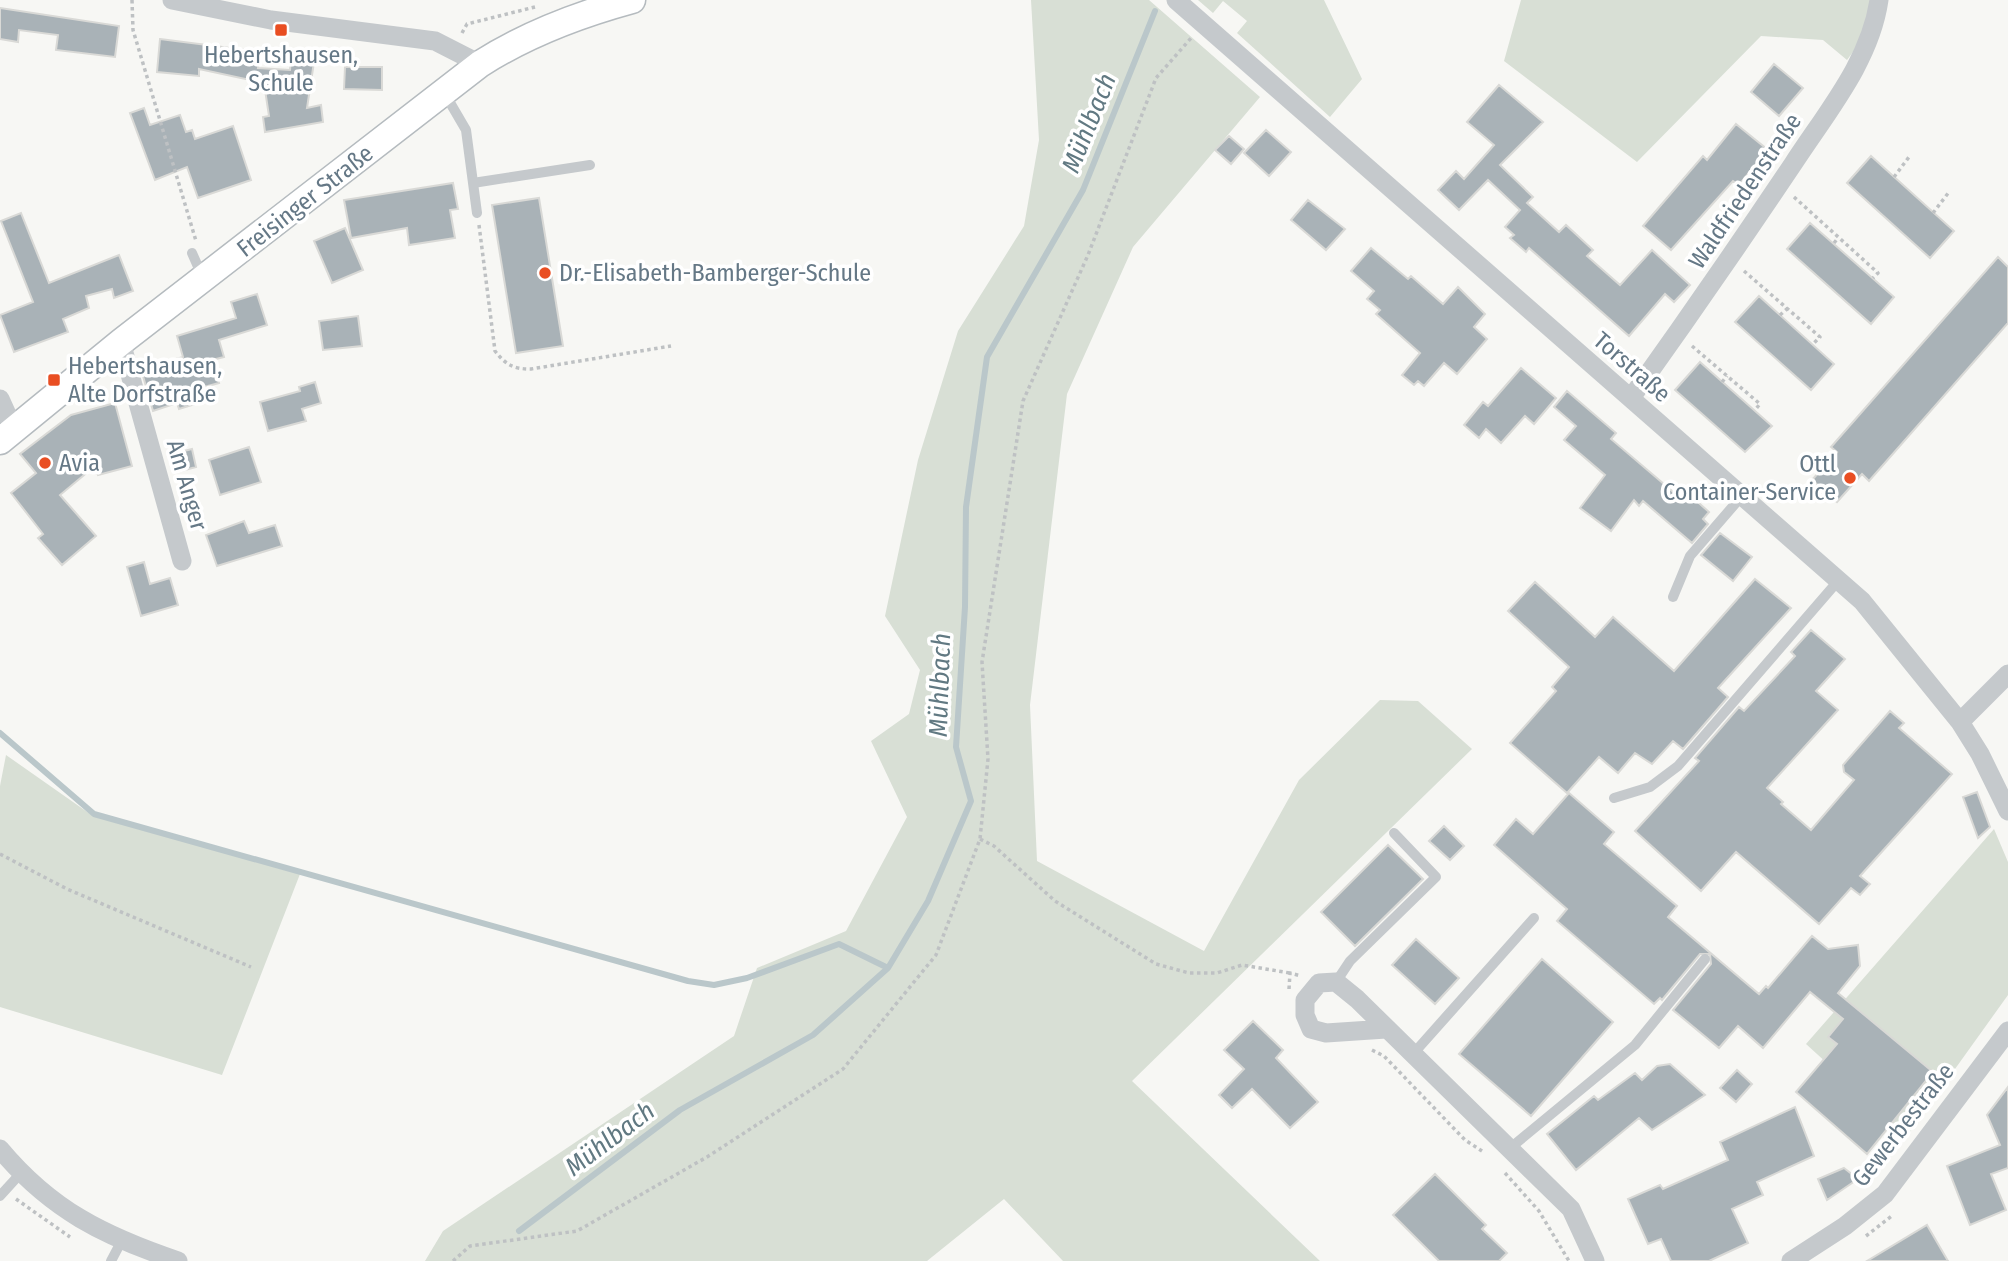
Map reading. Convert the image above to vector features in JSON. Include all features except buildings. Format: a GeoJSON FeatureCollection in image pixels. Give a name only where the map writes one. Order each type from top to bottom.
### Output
{"type":"FeatureCollection","features":[{"type":"Feature","properties":{"kind":"main road","name":"Freisinger Straße"},"geometry":{"type":"LineString","coordinates":[[7,436],[121,342],[204,281],[480,64],[517,41],[594,10],[632,0]]}},
{"type":"Feature","properties":{"kind":"street"},"geometry":{"type":"LineString","coordinates":[[172,0],[271,20],[435,41],[480,64]]}},
{"type":"Feature","properties":{"kind":"street","name":"Torstraße"},"geometry":{"type":"LineString","coordinates":[[1176,0],[1862,601],[1960,722],[1980,754],[2008,811]]}},
{"type":"Feature","properties":{"kind":"street","name":"Waldfriedenstraße"},"geometry":{"type":"LineString","coordinates":[[1631,398],[1854,71],[1875,30],[1879,0]]}},
{"type":"Feature","properties":{"kind":"street","name":"Am Anger"},"geometry":{"type":"LineString","coordinates":[[121,342],[183,561]]}},
{"type":"Feature","properties":{"kind":"street"},"geometry":{"type":"LineString","coordinates":[[0,399],[7,436]]}},
{"type":"Feature","properties":{"kind":"street"},"geometry":{"type":"LineString","coordinates":[[1960,722],[2008,674]]}},
{"type":"Feature","properties":{"kind":"street"},"geometry":{"type":"LineString","coordinates":[[1386,1029],[1326,1033],[1311,1029],[1305,1015],[1305,1000],[1328,982],[1386,1029],[1571,1209],[1595,1261]]}},
{"type":"Feature","properties":{"kind":"street","name":"Gewerbestraße"},"geometry":{"type":"LineString","coordinates":[[1791,1261],[1846,1226],[1885,1194],[2008,1031]]}},
{"type":"Feature","properties":{"kind":"street"},"geometry":{"type":"LineString","coordinates":[[0,1149],[20,1174],[52,1202],[121,1242],[178,1261]]}},
{"type":"Feature","properties":{"kind":"lane"},"geometry":{"type":"LineString","coordinates":[[443,91],[466,130],[477,213]]}},
{"type":"Feature","properties":{"kind":"lane"},"geometry":{"type":"LineString","coordinates":[[473,183],[590,166]]}},
{"type":"Feature","properties":{"kind":"lane"},"geometry":{"type":"LineString","coordinates":[[195,249],[204,281]]}},
{"type":"Feature","properties":{"kind":"lane"},"geometry":{"type":"LineString","coordinates":[[1673,597],[1690,556],[1741,497]]}},
{"type":"Feature","properties":{"kind":"lane"},"geometry":{"type":"LineString","coordinates":[[1614,798],[1650,787],[1678,766],[1838,581]]}},
{"type":"Feature","properties":{"kind":"lane"},"geometry":{"type":"LineString","coordinates":[[1328,982],[1436,877],[1394,833]]}},
{"type":"Feature","properties":{"kind":"lane"},"geometry":{"type":"LineString","coordinates":[[1413,1054],[1534,918]]}},
{"type":"Feature","properties":{"kind":"lane"},"geometry":{"type":"LineString","coordinates":[[1509,1149],[1635,1045],[1704,959]]}},
{"type":"Feature","properties":{"kind":"lane"},"geometry":{"type":"LineString","coordinates":[[0,1196],[20,1174]]}},
{"type":"Feature","properties":{"kind":"lane"},"geometry":{"type":"LineString","coordinates":[[111,1261],[121,1242]]}},
{"type":"Feature","properties":{"kind":"path"},"geometry":{"type":"LineString","coordinates":[[132,0],[133,30],[195,249]]}},
{"type":"Feature","properties":{"kind":"path"},"geometry":{"type":"LineString","coordinates":[[453,1261],[470,1246],[576,1231],[706,1157],[843,1069],[936,955],[980,839],[988,759],[982,662],[1023,401],[1087,255],[1156,78],[1204,24]]}},
{"type":"Feature","properties":{"kind":"path"},"geometry":{"type":"LineString","coordinates":[[1894,177],[1909,157]]}},
{"type":"Feature","properties":{"kind":"path"},"geometry":{"type":"LineString","coordinates":[[1779,184],[1878,272],[1873,278]]}},
{"type":"Feature","properties":{"kind":"path"},"geometry":{"type":"LineString","coordinates":[[1933,213],[1949,192]]}},
{"type":"Feature","properties":{"kind":"path"},"geometry":{"type":"LineString","coordinates":[[477,213],[495,351],[504,362],[515,369],[531,369],[671,346]]}},
{"type":"Feature","properties":{"kind":"path"},"geometry":{"type":"LineString","coordinates":[[1834,243],[1838,238]]}},
{"type":"Feature","properties":{"kind":"path"},"geometry":{"type":"LineString","coordinates":[[1729,258],[1821,337],[1813,344]]}},
{"type":"Feature","properties":{"kind":"path"},"geometry":{"type":"LineString","coordinates":[[1780,315],[1788,308]]}},
{"type":"Feature","properties":{"kind":"path"},"geometry":{"type":"LineString","coordinates":[[1677,333],[1760,404],[1755,411]]}},
{"type":"Feature","properties":{"kind":"path"},"geometry":{"type":"LineString","coordinates":[[1722,382],[1727,376]]}},
{"type":"Feature","properties":{"kind":"path"},"geometry":{"type":"LineString","coordinates":[[980,839],[994,846],[1055,901],[1156,964],[1189,973],[1217,973],[1242,965],[1328,982]]}},
{"type":"Feature","properties":{"kind":"path"},"geometry":{"type":"LineString","coordinates":[[0,854],[67,889],[251,967]]}},
{"type":"Feature","properties":{"kind":"path"},"geometry":{"type":"LineString","coordinates":[[1288,1000],[1290,973]]}},
{"type":"Feature","properties":{"kind":"path"},"geometry":{"type":"LineString","coordinates":[[1370,1049],[1384,1056],[1465,1140],[1484,1152]]}},
{"type":"Feature","properties":{"kind":"path"},"geometry":{"type":"LineString","coordinates":[[1500,1167],[1539,1211],[1569,1261]]}},
{"type":"Feature","properties":{"kind":"shaded area"},"geometry":{"type":"Polygon","coordinates":[[[1031,0],[1149,0],[1260,97],[1133,247],[1067,394],[1030,705],[1037,861],[1204,951],[1299,780],[1380,700],[1418,701],[1472,749],[1132,1081],[1320,1261],[1063,1261],[1004,1199],[927,1261],[425,1261],[443,1231],[734,1036],[757,968],[846,931],[907,817],[871,741],[909,714],[920,670],[885,616],[918,460],[958,331],[1024,226],[1039,140],[1031,0]]]}},
{"type":"Feature","properties":{"kind":"shaded area"},"geometry":{"type":"Polygon","coordinates":[[[1198,0],[1324,0],[1362,79],[1330,117],[1237,33],[1247,21],[1223,1],[1213,13],[1198,0]]]}},
{"type":"Feature","properties":{"kind":"shaded area"},"geometry":{"type":"Polygon","coordinates":[[[1521,0],[1873,0],[1870,29],[1847,60],[1823,40],[1761,36],[1637,162],[1504,61],[1521,0]]]}},
{"type":"Feature","properties":{"kind":"shaded area"},"geometry":{"type":"Polygon","coordinates":[[[6,755],[93,816],[300,874],[222,1075],[0,1007],[0,786],[6,755]]]}},
{"type":"Feature","properties":{"kind":"shaded area"},"geometry":{"type":"Polygon","coordinates":[[[1994,829],[2008,862],[2008,995],[1907,1136],[1806,1044],[1994,829]]]}},
{"type":"Feature","properties":{"kind":"waterway","name":"Mühlbach"},"geometry":{"type":"LineString","coordinates":[[519,1231],[680,1110],[813,1035],[888,968],[928,901],[971,801],[956,747],[965,607],[966,507],[987,357],[1083,190],[1155,11]]}},
{"type":"Feature","properties":{"kind":"waterway"},"geometry":{"type":"LineString","coordinates":[[0,733],[94,814],[688,981],[714,985],[747,978],[839,944],[888,968]]}},
{"type":"Feature","properties":{"kind":"place","name":"Hebertshausen, Schule"},"geometry":{"type":"Point","coordinates":[281,30]}},
{"type":"Feature","properties":{"kind":"place","name":"Dr.-Elisabeth-Bamberger-Schule"},"geometry":{"type":"Point","coordinates":[545,273]}},
{"type":"Feature","properties":{"kind":"place","name":"Hebertshausen, Alte Dorfstraße"},"geometry":{"type":"Point","coordinates":[54,380]}},
{"type":"Feature","properties":{"kind":"place","name":"Avia"},"geometry":{"type":"Point","coordinates":[45,463]}},
{"type":"Feature","properties":{"kind":"place","name":"Ottl Container-Service"},"geometry":{"type":"Point","coordinates":[1850,478]}}]}
